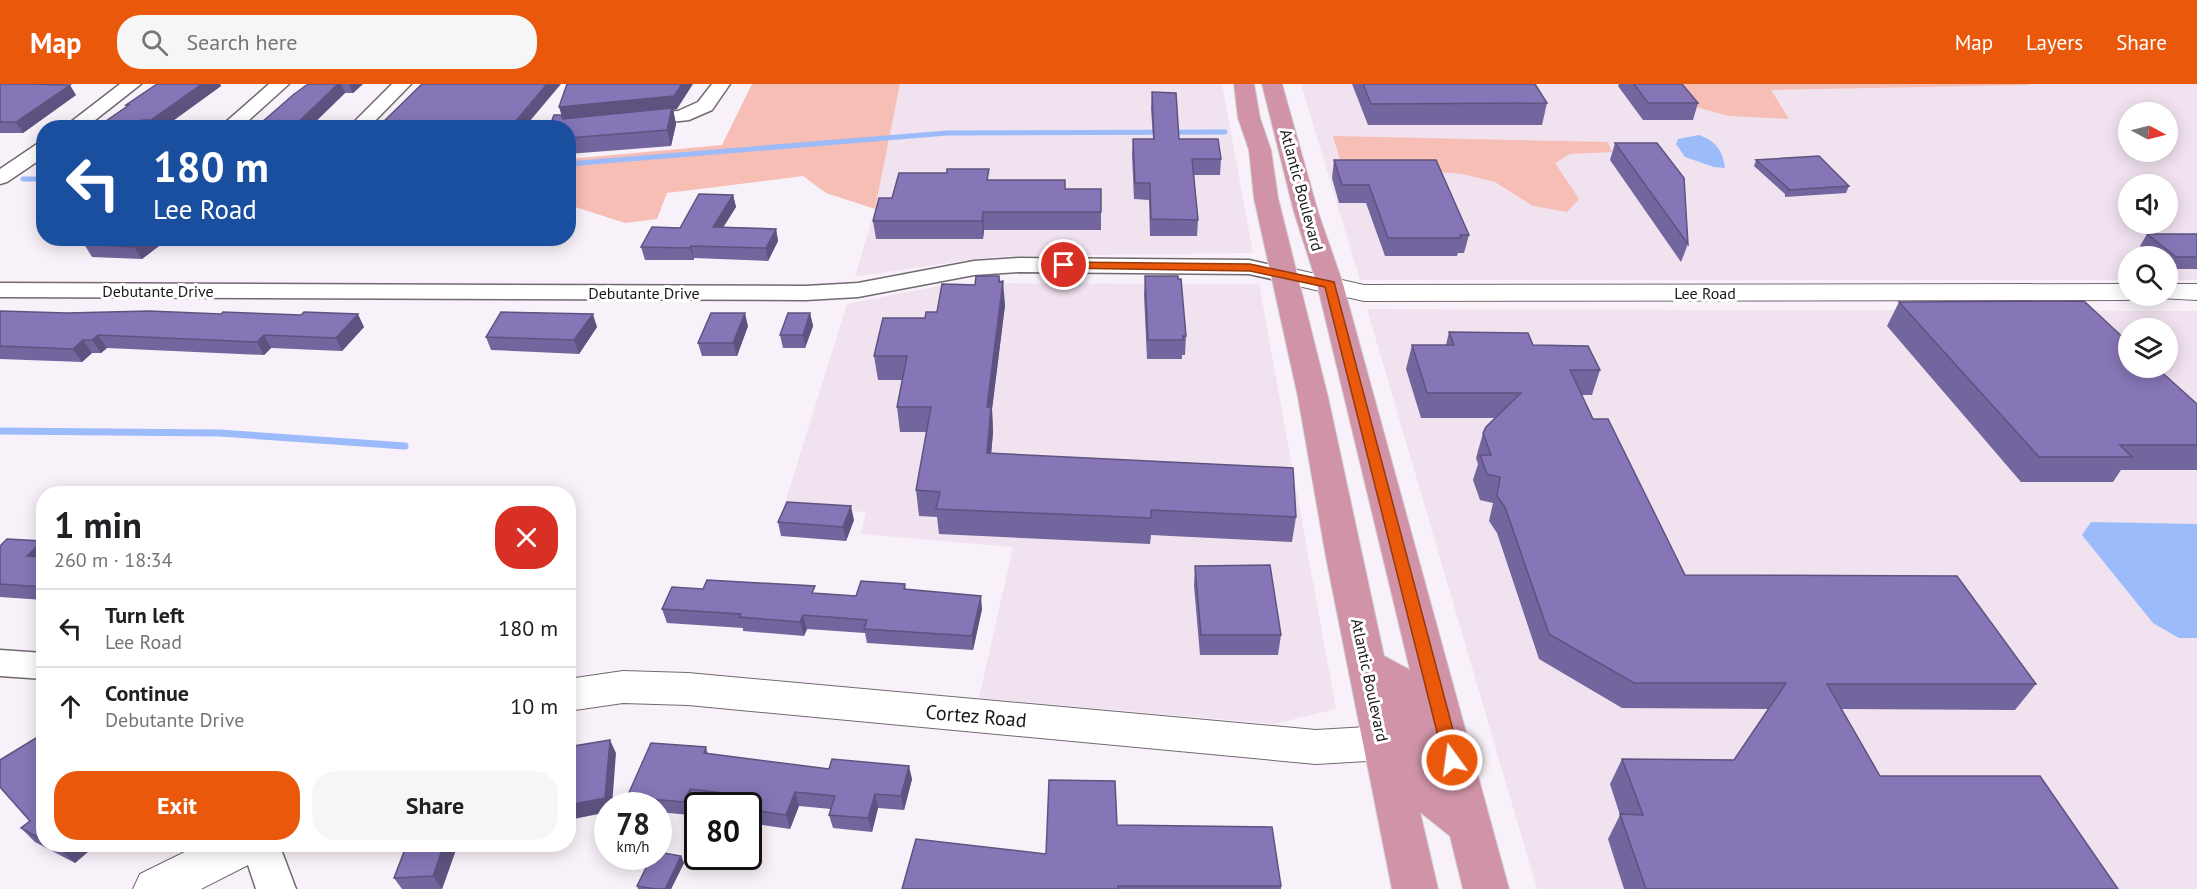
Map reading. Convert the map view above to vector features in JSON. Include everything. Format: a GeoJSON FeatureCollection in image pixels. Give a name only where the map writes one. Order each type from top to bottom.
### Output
{"type":"FeatureCollection","features":[{"type":"Feature","properties":{"kind":"highway","name":"Atlantic Boulevard"},"geometry":{"type":"LineString","coordinates":[[1244,84],[1249,118],[1260,150],[1266,198],[1311,389],[1344,557],[1415,889]]}},
{"type":"Feature","properties":{"kind":"highway","name":"Atlantic Boulevard"},"geometry":{"type":"LineString","coordinates":[[1272,84],[1306,212],[1330,284],[1486,889]]}},
{"type":"Feature","properties":{"kind":"highway"},"geometry":{"type":"LineString","coordinates":[[1368,665],[1401,683],[1413,722],[1423,734],[1447,738]]}},
{"type":"Feature","properties":{"kind":"highway"},"geometry":{"type":"LineString","coordinates":[[1384,743],[1409,743],[1419,753],[1429,794],[1469,825]]}},
{"type":"Feature","properties":{"kind":"street"},"geometry":{"type":"LineString","coordinates":[[83,120],[132,84]]}},
{"type":"Feature","properties":{"kind":"street"},"geometry":{"type":"LineString","coordinates":[[237,120],[280,84]]}},
{"type":"Feature","properties":{"kind":"street"},"geometry":{"type":"LineString","coordinates":[[365,120],[402,84]]}},
{"type":"Feature","properties":{"kind":"street"},"geometry":{"type":"LineString","coordinates":[[576,127],[682,116],[705,106],[721,84]]}},
{"type":"Feature","properties":{"kind":"street"},"geometry":{"type":"LineString","coordinates":[[0,178],[36,153]]}},
{"type":"Feature","properties":{"kind":"street","name":"Debutante Drive"},"geometry":{"type":"LineString","coordinates":[[0,290],[806,293],[858,290],[974,268],[1019,265],[1250,267],[1285,275]]}},
{"type":"Feature","properties":{"kind":"street","name":"Lee Road"},"geometry":{"type":"LineString","coordinates":[[1285,275],[1364,293],[2118,292]]}},
{"type":"Feature","properties":{"kind":"street"},"geometry":{"type":"LineString","coordinates":[[2178,292],[2197,292]]}},
{"type":"Feature","properties":{"kind":"street"},"geometry":{"type":"LineString","coordinates":[[0,663],[36,665]]}},
{"type":"Feature","properties":{"kind":"street","name":"Cortez Road"},"geometry":{"type":"LineString","coordinates":[[576,694],[623,687],[688,689],[1316,747],[1384,743]]}},
{"type":"Feature","properties":{"kind":"street"},"geometry":{"type":"LineString","coordinates":[[156,889],[230,852]]}},
{"type":"Feature","properties":{"kind":"street"},"geometry":{"type":"LineString","coordinates":[[263,852],[276,889]]}},
{"type":"Feature","properties":{"kind":"shaded area"},"geometry":{"type":"Polygon","coordinates":[[[752,84],[900,84],[875,209],[826,193],[803,176],[667,193],[657,219],[625,223],[576,207],[576,158],[722,145],[752,84]]]}},
{"type":"Feature","properties":{"kind":"shaded area"},"geometry":{"type":"Polygon","coordinates":[[[900,84],[1222,84],[1253,253],[1009,256],[855,277],[875,209],[900,84]]]}},
{"type":"Feature","properties":{"kind":"shaded area"},"geometry":{"type":"Polygon","coordinates":[[[1301,84],[2197,84],[2197,280],[2178,280],[2178,246],[2118,246],[2118,280],[1360,280],[1301,84]]]}},
{"type":"Feature","properties":{"kind":"shaded area"},"geometry":{"type":"Polygon","coordinates":[[[1682,84],[2029,85],[1771,90],[1789,119],[1728,116],[1693,106],[1682,84]]]}},
{"type":"Feature","properties":{"kind":"shaded area"},"geometry":{"type":"Polygon","coordinates":[[[1333,136],[1608,142],[1612,152],[1570,154],[1555,163],[1579,199],[1567,212],[1533,206],[1495,182],[1462,174],[1341,163],[1333,136]]]}},
{"type":"Feature","properties":{"kind":"shaded area"},"geometry":{"type":"Polygon","coordinates":[[[954,283],[1259,284],[1336,709],[1274,724],[979,698],[1013,547],[861,534],[866,512],[784,506],[847,304],[954,283]]]}},
{"type":"Feature","properties":{"kind":"shaded area"},"geometry":{"type":"Polygon","coordinates":[[[1367,309],[2197,311],[2197,889],[1537,889],[1367,309]]]}},
{"type":"Feature","properties":{"kind":"water"},"geometry":{"type":"Polygon","coordinates":[[[1699,135],[1718,147],[1725,168],[1714,167],[1685,157],[1676,144],[1678,139],[1699,135]]]}},
{"type":"Feature","properties":{"kind":"water"},"geometry":{"type":"Polygon","coordinates":[[[2091,522],[2197,524],[2197,638],[2179,638],[2153,623],[2082,535],[2091,522]]]}},
{"type":"Feature","properties":{"kind":"building"},"geometry":{"type":"Polygon","coordinates":[[[0,84],[70,85],[16,122],[0,122],[0,84]]]}},
{"type":"Feature","properties":{"kind":"building"},"geometry":{"type":"Polygon","coordinates":[[[157,84],[202,84],[151,120],[107,120],[129,105],[126,105],[157,84]]]}},
{"type":"Feature","properties":{"kind":"building"},"geometry":{"type":"Polygon","coordinates":[[[308,84],[338,84],[300,120],[264,120],[308,84]]]}},
{"type":"Feature","properties":{"kind":"building"},"geometry":{"type":"Polygon","coordinates":[[[422,84],[547,84],[517,120],[385,120],[422,84]]]}},
{"type":"Feature","properties":{"kind":"building"},"geometry":{"type":"Polygon","coordinates":[[[567,84],[682,84],[674,96],[559,107],[567,84]]]}},
{"type":"Feature","properties":{"kind":"building"},"geometry":{"type":"Polygon","coordinates":[[[1363,84],[1535,84],[1547,103],[1371,104],[1363,84]]]}},
{"type":"Feature","properties":{"kind":"building"},"geometry":{"type":"Polygon","coordinates":[[[1634,84],[1682,84],[1698,103],[1648,103],[1634,84]]]}},
{"type":"Feature","properties":{"kind":"building"},"geometry":{"type":"Polygon","coordinates":[[[1152,92],[1176,93],[1179,139],[1218,139],[1221,159],[1192,159],[1198,220],[1151,219],[1150,183],[1135,183],[1133,139],[1154,139],[1152,92]]]}},
{"type":"Feature","properties":{"kind":"building"},"geometry":{"type":"Polygon","coordinates":[[[672,108],[667,130],[576,137],[576,120],[552,120],[554,115],[561,115],[563,119],[672,108]]]}},
{"type":"Feature","properties":{"kind":"building"},"geometry":{"type":"Polygon","coordinates":[[[1615,143],[1657,143],[1684,178],[1688,244],[1615,143]]]}},
{"type":"Feature","properties":{"kind":"building"},"geometry":{"type":"Polygon","coordinates":[[[1819,156],[1849,186],[1788,190],[1756,160],[1819,156]]]}},
{"type":"Feature","properties":{"kind":"building"},"geometry":{"type":"Polygon","coordinates":[[[1334,160],[1436,160],[1469,235],[1460,235],[1461,238],[1388,238],[1369,185],[1342,185],[1334,160]]]}},
{"type":"Feature","properties":{"kind":"building"},"geometry":{"type":"Polygon","coordinates":[[[947,169],[989,169],[987,180],[1065,180],[1065,189],[1101,189],[1101,212],[983,212],[982,221],[873,221],[879,198],[892,198],[899,173],[947,173],[947,169]]]}},
{"type":"Feature","properties":{"kind":"building"},"geometry":{"type":"Polygon","coordinates":[[[699,194],[733,195],[713,227],[776,229],[766,248],[641,247],[652,227],[680,228],[699,194]]]}},
{"type":"Feature","properties":{"kind":"building"},"geometry":{"type":"Polygon","coordinates":[[[2147,234],[2197,234],[2197,257],[2178,257],[2178,246],[2162,246],[2147,234]]]}},
{"type":"Feature","properties":{"kind":"building"},"geometry":{"type":"Polygon","coordinates":[[[976,276],[999,276],[999,282],[1003,281],[987,407],[991,407],[987,453],[1293,468],[1296,517],[1151,510],[1151,518],[936,509],[940,492],[916,490],[931,407],[897,407],[907,356],[874,356],[883,318],[925,318],[926,312],[937,312],[942,284],[975,285],[976,276]]]}},
{"type":"Feature","properties":{"kind":"building"},"geometry":{"type":"Polygon","coordinates":[[[1145,276],[1178,276],[1178,279],[1181,279],[1186,336],[1183,336],[1183,340],[1148,340],[1145,276]]]}},
{"type":"Feature","properties":{"kind":"building"},"geometry":{"type":"Polygon","coordinates":[[[2084,301],[2118,333],[2118,378],[2168,378],[2197,404],[2197,445],[2120,445],[2132,457],[2039,457],[1899,302],[2084,301]]]}},
{"type":"Feature","properties":{"kind":"building"},"geometry":{"type":"Polygon","coordinates":[[[0,311],[358,314],[336,338],[264,335],[257,342],[98,335],[92,340],[83,340],[73,349],[0,346],[0,311]]]}},
{"type":"Feature","properties":{"kind":"building"},"geometry":{"type":"Polygon","coordinates":[[[501,312],[593,314],[574,340],[486,337],[501,312]]]}},
{"type":"Feature","properties":{"kind":"building"},"geometry":{"type":"Polygon","coordinates":[[[711,313],[745,313],[733,343],[698,343],[711,313]]]}},
{"type":"Feature","properties":{"kind":"building"},"geometry":{"type":"Polygon","coordinates":[[[788,313],[810,313],[803,335],[780,335],[788,313]]]}},
{"type":"Feature","properties":{"kind":"building"},"geometry":{"type":"Polygon","coordinates":[[[1449,332],[1528,333],[1533,345],[1588,346],[1600,370],[1570,370],[1593,419],[1608,419],[1685,575],[1957,576],[2036,684],[1827,684],[1880,776],[2040,776],[2118,889],[1646,889],[1620,814],[1643,815],[1622,759],[1734,760],[1786,683],[1634,683],[1549,634],[1505,507],[1497,496],[1500,477],[1487,474],[1480,455],[1491,455],[1483,433],[1486,427],[1521,393],[1427,393],[1412,345],[1454,345],[1449,332]]]}},
{"type":"Feature","properties":{"kind":"building"},"geometry":{"type":"Polygon","coordinates":[[[787,502],[851,506],[843,527],[778,522],[787,502]]]}},
{"type":"Feature","properties":{"kind":"building"},"geometry":{"type":"Polygon","coordinates":[[[7,539],[36,541],[36,547],[27,556],[36,557],[36,586],[0,584],[0,546],[7,539]]]}},
{"type":"Feature","properties":{"kind":"building"},"geometry":{"type":"Polygon","coordinates":[[[1270,565],[1281,635],[1201,635],[1195,566],[1270,565]]]}},
{"type":"Feature","properties":{"kind":"building"},"geometry":{"type":"Polygon","coordinates":[[[707,580],[815,586],[812,593],[856,596],[861,581],[905,584],[904,589],[981,596],[972,636],[864,629],[867,620],[803,615],[800,622],[739,617],[741,614],[662,609],[672,587],[703,589],[707,580]]]}},
{"type":"Feature","properties":{"kind":"building"},"geometry":{"type":"Polygon","coordinates":[[[36,738],[36,836],[21,828],[30,821],[0,787],[0,760],[36,738]]]}},
{"type":"Feature","properties":{"kind":"building"},"geometry":{"type":"Polygon","coordinates":[[[610,740],[606,792],[594,792],[594,800],[576,803],[576,746],[610,740]]]}},
{"type":"Feature","properties":{"kind":"building"},"geometry":{"type":"Polygon","coordinates":[[[651,743],[706,747],[704,753],[829,769],[832,759],[909,766],[901,796],[875,794],[868,818],[829,815],[835,796],[795,792],[786,815],[762,812],[762,792],[715,792],[690,789],[689,792],[684,792],[684,802],[672,801],[672,792],[629,792],[651,743]]]}},
{"type":"Feature","properties":{"kind":"building"},"geometry":{"type":"Polygon","coordinates":[[[1049,780],[1115,781],[1117,825],[1272,827],[1281,886],[902,889],[916,839],[1046,854],[1049,780]]]}},
{"type":"Feature","properties":{"kind":"building"},"geometry":{"type":"Polygon","coordinates":[[[404,852],[441,852],[433,876],[394,878],[404,852]]]}},
{"type":"Feature","properties":{"kind":"building"},"geometry":{"type":"Polygon","coordinates":[[[672,854],[681,856],[665,889],[637,886],[645,870],[672,870],[672,854]]]}},
{"type":"Feature","properties":{"kind":"waterway"},"geometry":{"type":"LineString","coordinates":[[576,163],[947,133],[1225,132]]}},
{"type":"Feature","properties":{"kind":"waterway"},"geometry":{"type":"LineString","coordinates":[[23,179],[36,179]]}},
{"type":"Feature","properties":{"kind":"waterway"},"geometry":{"type":"LineString","coordinates":[[0,431],[220,433],[405,446]]}},
{"type":"Feature","properties":{"kind":"route"},"geometry":{"type":"LineString","coordinates":[[1064,265],[1250,267],[1330,284],[1452,760]]}}]}
